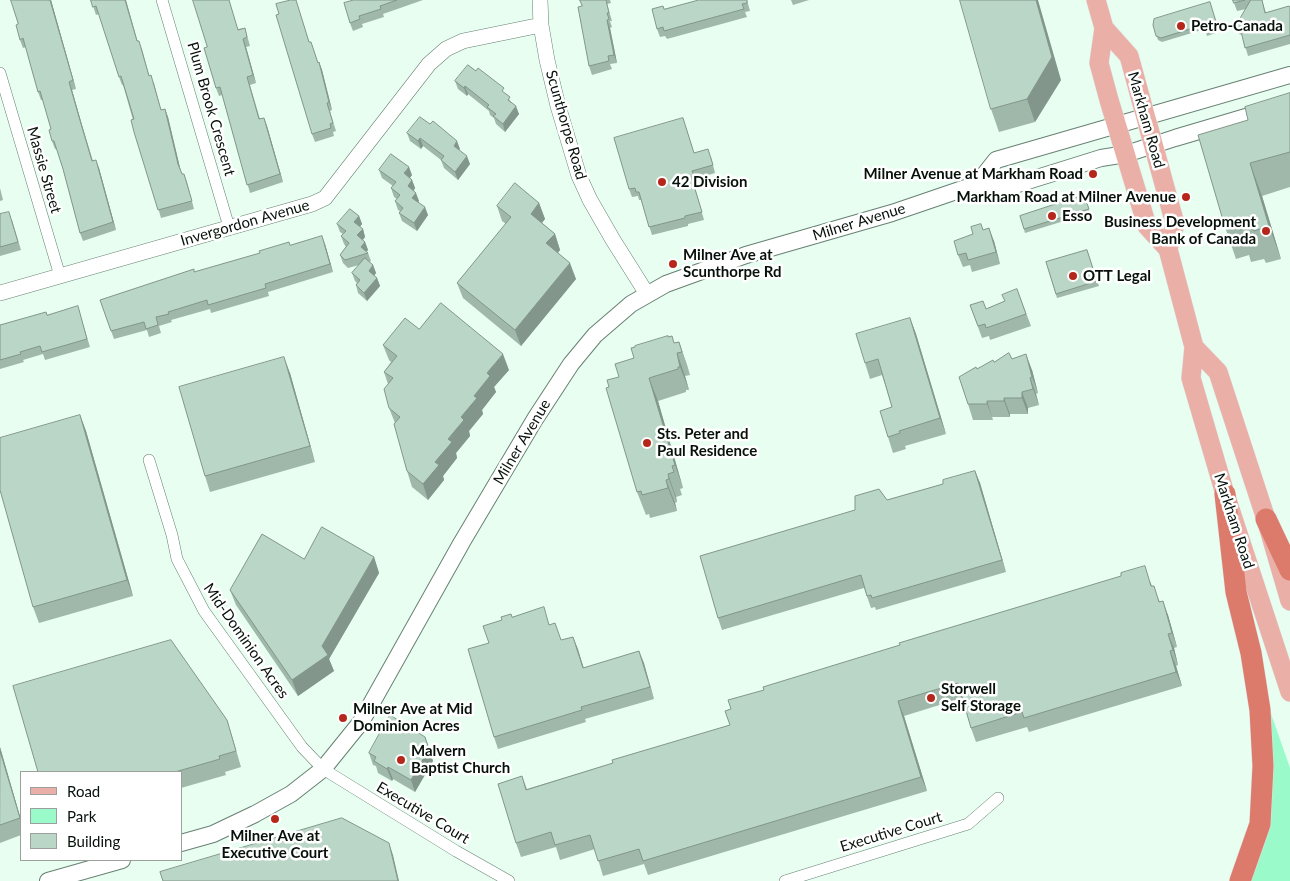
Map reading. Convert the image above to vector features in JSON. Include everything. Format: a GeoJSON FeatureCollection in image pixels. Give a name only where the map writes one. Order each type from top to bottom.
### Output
{"type":"FeatureCollection","features":[{"type":"Feature","properties":{"kind":"highway"},"geometry":{"type":"LineString","coordinates":[[1225,494],[1236,592],[1251,653],[1260,710],[1263,766],[1260,824],[1240,881]]}},
{"type":"Feature","properties":{"kind":"highway"},"geometry":{"type":"LineString","coordinates":[[1266,519],[1290,570]]}},
{"type":"Feature","properties":{"kind":"main road","name":"Markham Road"},"geometry":{"type":"LineString","coordinates":[[1096,0],[1104,28],[1099,63],[1116,126],[1147,226],[1168,249],[1194,347],[1191,378],[1225,494],[1290,692]]}},
{"type":"Feature","properties":{"kind":"main road","name":"Markham Road"},"geometry":{"type":"LineString","coordinates":[[1104,28],[1128,56],[1176,224],[1168,249]]}},
{"type":"Feature","properties":{"kind":"main road"},"geometry":{"type":"LineString","coordinates":[[977,184],[996,160],[1290,74]]}},
{"type":"Feature","properties":{"kind":"main road","name":"Milner Avenue"},"geometry":{"type":"LineString","coordinates":[[182,843],[213,834],[255,814],[291,794],[323,769],[361,722],[462,542],[535,419],[571,364],[595,335],[631,304],[647,294],[691,274],[746,256],[892,214],[977,184],[1005,188],[1101,158],[1126,154],[1290,104]]}},
{"type":"Feature","properties":{"kind":"main road","name":"Markham Road"},"geometry":{"type":"LineString","coordinates":[[1194,347],[1218,372],[1266,519],[1290,601]]}},
{"type":"Feature","properties":{"kind":"main road"},"geometry":{"type":"LineString","coordinates":[[48,881],[118,861]]}},
{"type":"Feature","properties":{"kind":"street","name":"Plum Brook Crescent"},"geometry":{"type":"LineString","coordinates":[[162,0],[230,227]]}},
{"type":"Feature","properties":{"kind":"street","name":"Scunthorpe Road"},"geometry":{"type":"LineString","coordinates":[[540,0],[541,25],[553,84],[579,176],[613,240],[647,294]]}},
{"type":"Feature","properties":{"kind":"street","name":"Invergordon Avenue"},"geometry":{"type":"LineString","coordinates":[[0,294],[312,204],[325,198],[430,64],[446,49],[480,37],[541,25]]}},
{"type":"Feature","properties":{"kind":"street","name":"Massie Street"},"geometry":{"type":"LineString","coordinates":[[0,72],[60,276]]}},
{"type":"Feature","properties":{"kind":"street","name":"Mid-Dominion Acres"},"geometry":{"type":"LineString","coordinates":[[149,460],[172,535],[177,559],[194,595],[302,747],[323,769]]}},
{"type":"Feature","properties":{"kind":"street","name":"Executive Court"},"geometry":{"type":"LineString","coordinates":[[323,769],[456,851],[509,881]]}},
{"type":"Feature","properties":{"kind":"street","name":"Executive Court"},"geometry":{"type":"LineString","coordinates":[[785,881],[968,824],[998,798]]}},
{"type":"Feature","properties":{"kind":"green space"},"geometry":{"type":"Polygon","coordinates":[[[1269,708],[1290,768],[1290,881],[1249,881],[1269,708]]]}},
{"type":"Feature","properties":{"kind":"building"},"geometry":{"type":"Polygon","coordinates":[[[11,0],[50,0],[73,80],[69,82],[92,161],[96,160],[113,222],[80,233],[63,169],[54,141],[52,141],[49,130],[51,129],[40,91],[38,92],[23,38],[20,40],[16,25],[18,24],[11,0]]]}},
{"type":"Feature","properties":{"kind":"building"},"geometry":{"type":"Polygon","coordinates":[[[91,0],[125,0],[161,110],[165,109],[178,164],[182,174],[184,174],[192,201],[158,210],[134,132],[131,120],[134,119],[121,76],[119,77],[96,6],[93,7],[91,0]]]}},
{"type":"Feature","properties":{"kind":"building"},"geometry":{"type":"Polygon","coordinates":[[[193,0],[229,0],[238,30],[245,28],[247,37],[243,39],[253,75],[247,77],[259,119],[264,118],[280,174],[247,185],[220,87],[216,88],[204,48],[207,47],[193,0]]]}},
{"type":"Feature","properties":{"kind":"building"},"geometry":{"type":"Polygon","coordinates":[[[296,0],[309,42],[311,42],[319,62],[333,123],[330,124],[331,128],[312,134],[276,15],[279,14],[276,4],[296,0]]]}},
{"type":"Feature","properties":{"kind":"building"},"geometry":{"type":"Polygon","coordinates":[[[354,0],[397,0],[380,6],[381,9],[359,16],[360,19],[350,23],[344,3],[354,0]]]}},
{"type":"Feature","properties":{"kind":"building"},"geometry":{"type":"Polygon","coordinates":[[[580,0],[606,0],[609,13],[607,13],[609,19],[607,20],[614,55],[608,56],[609,61],[589,66],[578,7],[582,6],[580,0]]]}},
{"type":"Feature","properties":{"kind":"building"},"geometry":{"type":"Polygon","coordinates":[[[699,0],[747,0],[747,3],[742,4],[744,9],[664,31],[663,27],[657,29],[652,9],[663,6],[664,9],[699,0]]]}},
{"type":"Feature","properties":{"kind":"building"},"geometry":{"type":"Polygon","coordinates":[[[960,0],[1036,0],[1052,57],[1027,99],[991,109],[960,0]]]}},
{"type":"Feature","properties":{"kind":"building"},"geometry":{"type":"Polygon","coordinates":[[[1233,0],[1245,0],[1234,3],[1233,0]]]}},
{"type":"Feature","properties":{"kind":"building"},"geometry":{"type":"Polygon","coordinates":[[[1251,0],[1262,0],[1265,13],[1289,6],[1290,35],[1245,48],[1240,27],[1236,26],[1251,0]]]}},
{"type":"Feature","properties":{"kind":"building"},"geometry":{"type":"Polygon","coordinates":[[[1210,2],[1218,28],[1206,32],[1203,25],[1161,38],[1156,36],[1153,25],[1154,19],[1210,2]]]}},
{"type":"Feature","properties":{"kind":"building"},"geometry":{"type":"Polygon","coordinates":[[[468,65],[476,71],[478,68],[504,88],[502,91],[510,97],[508,100],[516,106],[503,124],[493,116],[496,114],[487,107],[489,105],[465,86],[464,88],[455,81],[468,65]]]}},
{"type":"Feature","properties":{"kind":"building"},"geometry":{"type":"Polygon","coordinates":[[[1290,93],[1290,152],[1250,163],[1269,226],[1254,231],[1253,226],[1239,230],[1237,223],[1225,227],[1198,135],[1248,120],[1245,107],[1290,93]]]}},
{"type":"Feature","properties":{"kind":"building"},"geometry":{"type":"Polygon","coordinates":[[[420,117],[430,124],[433,121],[457,141],[454,146],[467,156],[455,172],[441,160],[444,156],[420,138],[418,141],[407,133],[420,117]]]}},
{"type":"Feature","properties":{"kind":"building","name":"42 Division"},"geometry":{"type":"Polygon","coordinates":[[[683,118],[694,153],[708,149],[713,165],[692,171],[694,176],[691,176],[702,212],[649,227],[639,192],[636,192],[635,188],[629,189],[614,138],[683,118]]]}},
{"type":"Feature","properties":{"kind":"building"},"geometry":{"type":"Polygon","coordinates":[[[391,154],[409,167],[404,173],[412,180],[408,186],[416,193],[412,198],[425,207],[414,223],[399,213],[403,208],[395,201],[400,195],[391,188],[396,182],[379,170],[391,154]]]}},
{"type":"Feature","properties":{"kind":"building"},"geometry":{"type":"Polygon","coordinates":[[[515,183],[539,203],[531,214],[555,234],[546,243],[570,263],[515,330],[457,283],[511,217],[497,206],[515,183]]]}},
{"type":"Feature","properties":{"kind":"building"},"geometry":{"type":"Polygon","coordinates":[[[1084,195],[1089,209],[1024,229],[1020,216],[1084,195]]]}},
{"type":"Feature","properties":{"kind":"building"},"geometry":{"type":"Polygon","coordinates":[[[350,209],[359,216],[354,222],[363,229],[357,235],[365,242],[361,247],[368,253],[345,260],[340,255],[349,243],[341,236],[346,231],[337,224],[350,209]]]}},
{"type":"Feature","properties":{"kind":"building"},"geometry":{"type":"Polygon","coordinates":[[[9,212],[18,242],[0,247],[0,214],[9,212]]]}},
{"type":"Feature","properties":{"kind":"building"},"geometry":{"type":"Polygon","coordinates":[[[981,224],[983,230],[989,228],[996,252],[968,260],[966,253],[958,255],[954,241],[973,234],[971,227],[981,224]]]}},
{"type":"Feature","properties":{"kind":"building"},"geometry":{"type":"Polygon","coordinates":[[[322,236],[330,264],[265,284],[266,288],[208,305],[207,300],[168,312],[169,314],[156,317],[158,325],[146,329],[144,322],[111,331],[100,300],[194,269],[194,272],[260,253],[259,251],[289,242],[290,245],[322,236]]]}},
{"type":"Feature","properties":{"kind":"building","name":"OTT Legal"},"geometry":{"type":"Polygon","coordinates":[[[1087,250],[1097,281],[1056,294],[1046,262],[1087,250]]]}},
{"type":"Feature","properties":{"kind":"building"},"geometry":{"type":"Polygon","coordinates":[[[365,258],[373,265],[369,271],[377,278],[364,293],[356,285],[360,280],[352,273],[365,258]]]}},
{"type":"Feature","properties":{"kind":"building"},"geometry":{"type":"Polygon","coordinates":[[[1017,289],[1026,314],[986,328],[985,324],[978,326],[970,305],[983,301],[986,309],[1005,301],[1002,295],[1017,289]]]}},
{"type":"Feature","properties":{"kind":"building"},"geometry":{"type":"Polygon","coordinates":[[[441,303],[503,354],[487,373],[490,376],[474,396],[477,398],[461,417],[464,420],[448,439],[452,442],[435,462],[439,465],[423,484],[407,471],[394,424],[400,417],[389,408],[384,389],[393,378],[384,372],[397,356],[383,345],[405,318],[419,329],[441,303]]]}},
{"type":"Feature","properties":{"kind":"building"},"geometry":{"type":"Polygon","coordinates":[[[78,306],[87,339],[42,352],[40,346],[0,360],[0,325],[46,312],[47,315],[78,306]]]}},
{"type":"Feature","properties":{"kind":"building"},"geometry":{"type":"Polygon","coordinates":[[[910,318],[940,418],[899,431],[900,433],[888,437],[880,411],[892,407],[878,359],[865,363],[856,334],[910,318]]]}},
{"type":"Feature","properties":{"kind":"building","name":"Sts. Peter and Paul Residence"},"geometry":{"type":"Polygon","coordinates":[[[672,336],[674,343],[679,342],[682,352],[677,353],[680,367],[649,378],[675,465],[672,466],[674,472],[668,474],[669,479],[666,480],[668,488],[642,495],[641,491],[637,492],[606,388],[609,387],[607,380],[619,377],[615,364],[634,358],[631,348],[672,336]]]}},
{"type":"Feature","properties":{"kind":"building"},"geometry":{"type":"Polygon","coordinates":[[[1009,353],[1012,359],[1026,354],[1033,389],[1022,392],[1022,398],[1004,398],[1004,401],[987,401],[987,404],[968,404],[959,377],[976,367],[977,369],[993,360],[994,362],[1009,353]]]}},
{"type":"Feature","properties":{"kind":"building"},"geometry":{"type":"Polygon","coordinates":[[[284,357],[310,446],[205,476],[179,387],[284,357]]]}},
{"type":"Feature","properties":{"kind":"building"},"geometry":{"type":"Polygon","coordinates":[[[80,415],[127,580],[33,607],[0,490],[0,438],[80,415]]]}},
{"type":"Feature","properties":{"kind":"building"},"geometry":{"type":"Polygon","coordinates":[[[975,471],[1002,560],[872,598],[871,595],[867,596],[861,575],[718,618],[700,556],[855,510],[855,496],[879,489],[887,500],[943,484],[943,480],[975,471]]]}},
{"type":"Feature","properties":{"kind":"building"},"geometry":{"type":"Polygon","coordinates":[[[322,527],[374,557],[322,646],[328,655],[292,680],[230,590],[262,534],[304,559],[322,527]]]}},
{"type":"Feature","properties":{"kind":"building"},"geometry":{"type":"Polygon","coordinates":[[[1145,566],[1151,586],[1154,586],[1159,602],[1163,601],[1172,633],[1168,634],[1173,650],[1170,651],[1176,672],[1024,718],[1022,712],[971,728],[958,683],[898,701],[921,777],[643,861],[639,849],[598,861],[590,835],[555,845],[551,832],[516,843],[498,784],[522,776],[526,790],[613,763],[612,760],[730,725],[725,711],[731,709],[728,700],[764,690],[763,687],[900,645],[899,643],[1121,576],[1121,573],[1145,566]]]}},
{"type":"Feature","properties":{"kind":"building"},"geometry":{"type":"Polygon","coordinates":[[[544,607],[549,625],[555,623],[561,640],[573,637],[583,668],[639,651],[650,687],[581,707],[582,710],[494,737],[468,649],[489,643],[483,626],[502,620],[501,617],[511,614],[512,617],[544,607]]]}},
{"type":"Feature","properties":{"kind":"building"},"geometry":{"type":"Polygon","coordinates":[[[171,640],[227,720],[236,751],[219,756],[220,759],[178,771],[38,771],[13,686],[171,640]]]}},
{"type":"Feature","properties":{"kind":"building"},"geometry":{"type":"Polygon","coordinates":[[[390,715],[425,737],[429,749],[411,780],[374,761],[376,757],[369,753],[390,715]]]}},
{"type":"Feature","properties":{"kind":"building"},"geometry":{"type":"Polygon","coordinates":[[[0,751],[20,818],[0,825],[0,751]]]}},
{"type":"Feature","properties":{"kind":"building"},"geometry":{"type":"Polygon","coordinates":[[[342,818],[389,843],[398,881],[163,881],[160,872],[342,818]]]}},
{"type":"Feature","properties":{"kind":"place","name":"Petro-Canada"},"geometry":{"type":"Point","coordinates":[1181,26]}},
{"type":"Feature","properties":{"kind":"place","name":"Milner Avenue at Markham Road"},"geometry":{"type":"Point","coordinates":[1093,174]}},
{"type":"Feature","properties":{"kind":"place","name":"42 Division"},"geometry":{"type":"Point","coordinates":[662,182]}},
{"type":"Feature","properties":{"kind":"place","name":"Markham Road at Milner Avenue"},"geometry":{"type":"Point","coordinates":[1186,197]}},
{"type":"Feature","properties":{"kind":"place","name":"Esso"},"geometry":{"type":"Point","coordinates":[1052,216]}},
{"type":"Feature","properties":{"kind":"place","name":"Business Development Bank of Canada"},"geometry":{"type":"Point","coordinates":[1266,231]}},
{"type":"Feature","properties":{"kind":"place","name":"Milner Ave at Scunthorpe Rd"},"geometry":{"type":"Point","coordinates":[673,264]}},
{"type":"Feature","properties":{"kind":"place","name":"OTT Legal"},"geometry":{"type":"Point","coordinates":[1073,276]}},
{"type":"Feature","properties":{"kind":"place","name":"Sts. Peter and Paul Residence"},"geometry":{"type":"Point","coordinates":[647,443]}},
{"type":"Feature","properties":{"kind":"place","name":"Storwell Self Storage"},"geometry":{"type":"Point","coordinates":[931,698]}},
{"type":"Feature","properties":{"kind":"place","name":"Milner Ave at Mid Dominion Acres"},"geometry":{"type":"Point","coordinates":[343,718]}},
{"type":"Feature","properties":{"kind":"place","name":"Malvern Baptist Church"},"geometry":{"type":"Point","coordinates":[401,760]}},
{"type":"Feature","properties":{"kind":"place","name":"Milner Ave at Executive Court"},"geometry":{"type":"Point","coordinates":[275,819]}}]}
